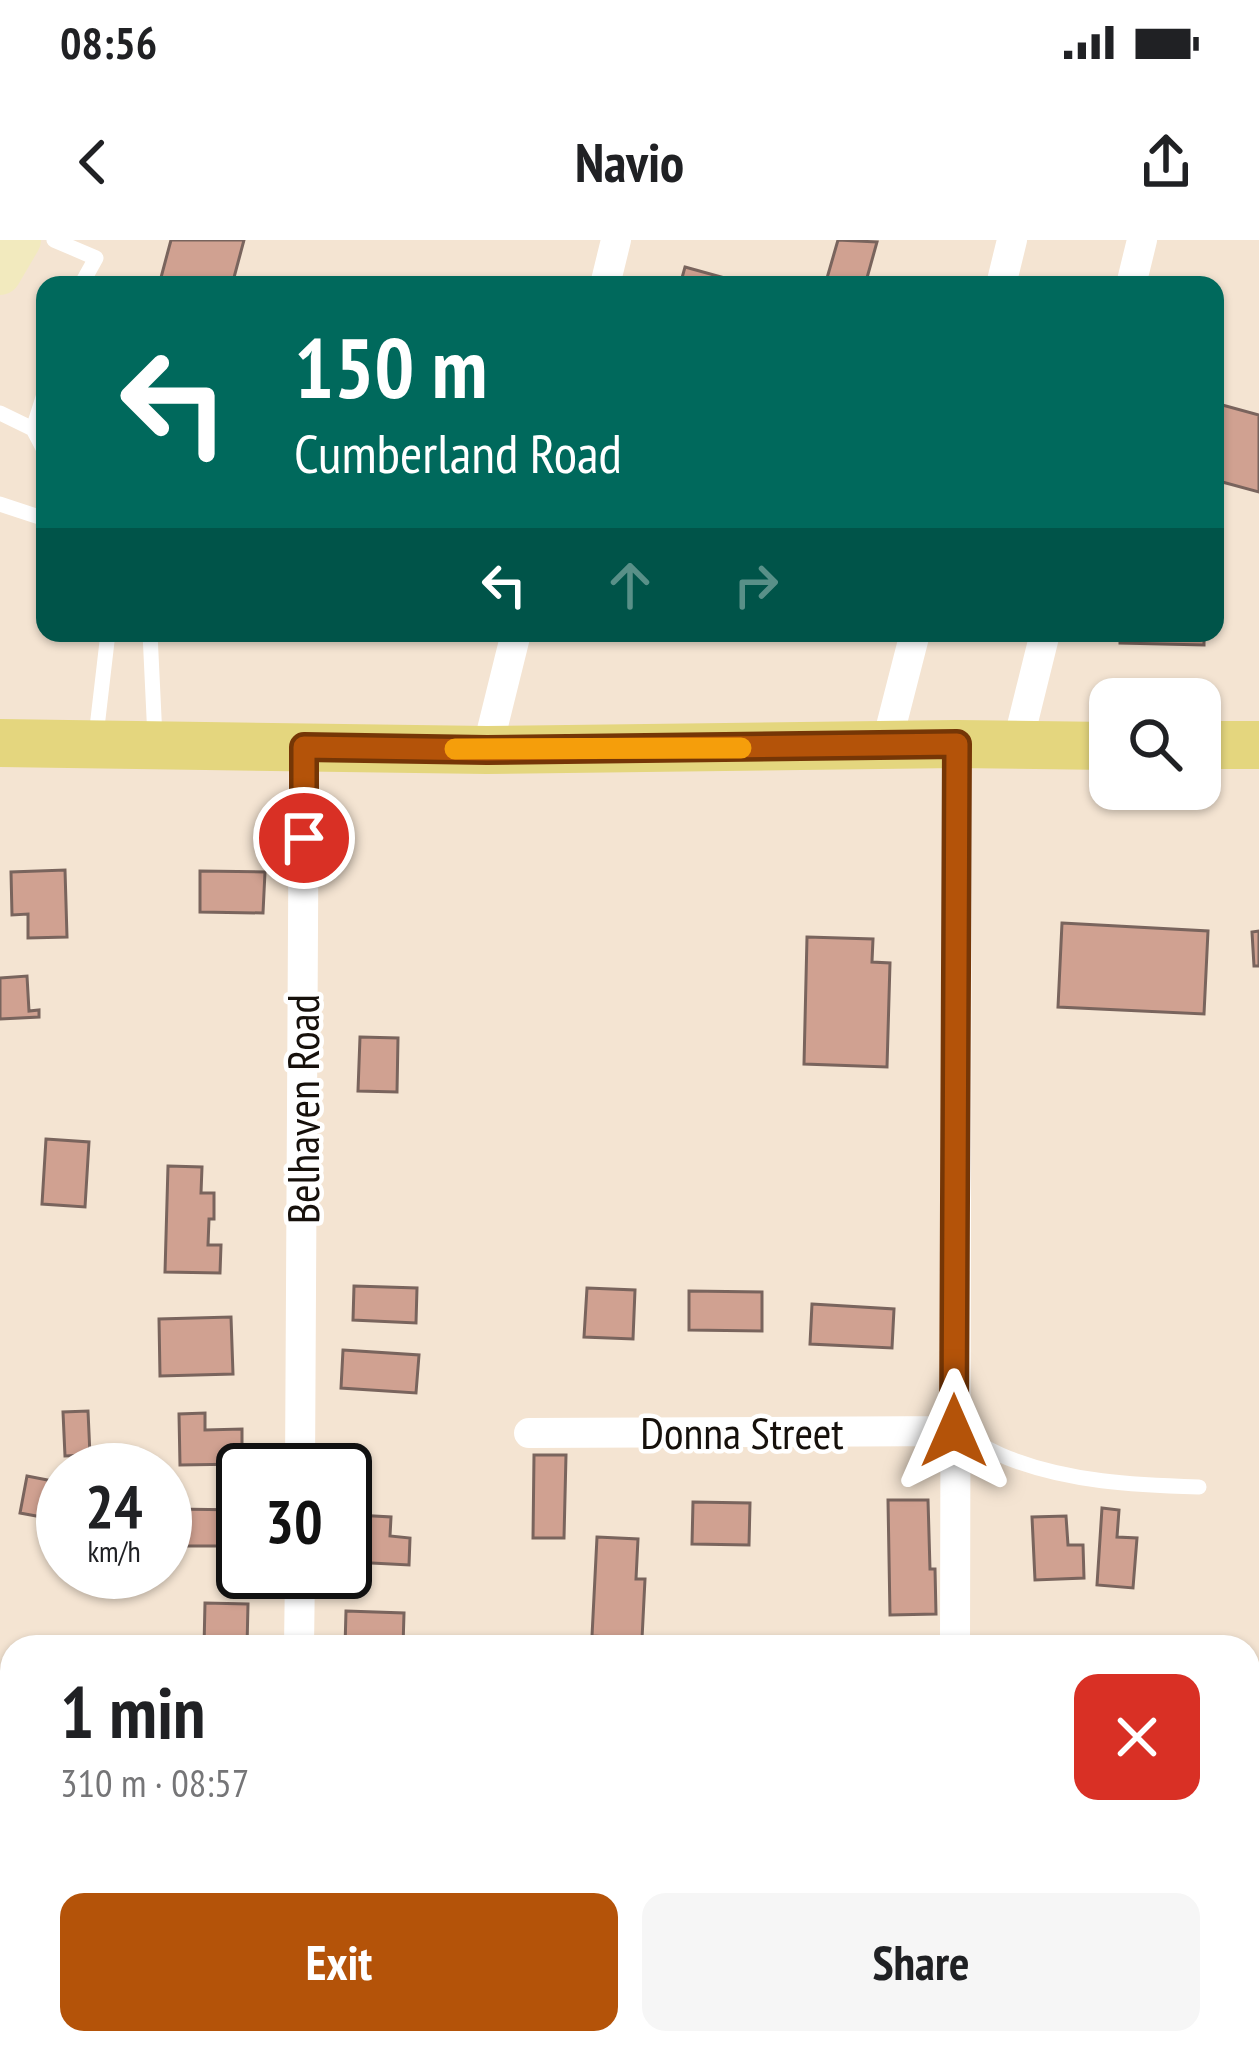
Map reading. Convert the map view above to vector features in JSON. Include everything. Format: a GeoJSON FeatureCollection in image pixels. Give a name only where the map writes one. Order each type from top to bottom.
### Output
{"type":"FeatureCollection","features":[{"type":"Feature","properties":{"kind":"main road"},"geometry":{"type":"LineString","coordinates":[[0,743],[487,750],[1089,746]]}},
{"type":"Feature","properties":{"kind":"main road"},"geometry":{"type":"LineString","coordinates":[[1221,746],[1259,745]]}},
{"type":"Feature","properties":{"kind":"street"},"geometry":{"type":"LineString","coordinates":[[0,274],[20,240]]}},
{"type":"Feature","properties":{"kind":"street"},"geometry":{"type":"LineString","coordinates":[[607,276],[616,240]]}},
{"type":"Feature","properties":{"kind":"street"},"geometry":{"type":"LineString","coordinates":[[1003,276],[1012,240]]}},
{"type":"Feature","properties":{"kind":"street"},"geometry":{"type":"LineString","coordinates":[[1133,276],[1142,240]]}},
{"type":"Feature","properties":{"kind":"street"},"geometry":{"type":"LineString","coordinates":[[487,750],[514,642]]}},
{"type":"Feature","properties":{"kind":"street"},"geometry":{"type":"LineString","coordinates":[[886,746],[913,642]]}},
{"type":"Feature","properties":{"kind":"street"},"geometry":{"type":"LineString","coordinates":[[1017,746],[1043,642]]}},
{"type":"Feature","properties":{"kind":"street"},"geometry":{"type":"LineString","coordinates":[[955,1635],[957,744]]}},
{"type":"Feature","properties":{"kind":"street","name":"Belhaven Road"},"geometry":{"type":"LineString","coordinates":[[300,1443],[304,747]]}},
{"type":"Feature","properties":{"kind":"street","name":"Donna Street"},"geometry":{"type":"LineString","coordinates":[[530,1433],[954,1431]]}},
{"type":"Feature","properties":{"kind":"street"},"geometry":{"type":"LineString","coordinates":[[299,1635],[300,1599]]}},
{"type":"Feature","properties":{"kind":"lane"},"geometry":{"type":"LineString","coordinates":[[53,240],[96,258],[86,276]]}},
{"type":"Feature","properties":{"kind":"lane"},"geometry":{"type":"LineString","coordinates":[[0,413],[36,436]]}},
{"type":"Feature","properties":{"kind":"lane"},"geometry":{"type":"LineString","coordinates":[[33,430],[36,420]]}},
{"type":"Feature","properties":{"kind":"lane"},"geometry":{"type":"LineString","coordinates":[[0,504],[36,516]]}},
{"type":"Feature","properties":{"kind":"lane"},"geometry":{"type":"LineString","coordinates":[[95,744],[107,642]]}},
{"type":"Feature","properties":{"kind":"lane"},"geometry":{"type":"LineString","coordinates":[[150,642],[155,745]]}},
{"type":"Feature","properties":{"kind":"lane"},"geometry":{"type":"LineString","coordinates":[[954,1431],[1010,1459],[1086,1479],[1199,1487]]}},
{"type":"Feature","properties":{"kind":"building"},"geometry":{"type":"Polygon","coordinates":[[[171,240],[244,240],[234,276],[161,276],[171,240]]]}},
{"type":"Feature","properties":{"kind":"building"},"geometry":{"type":"Polygon","coordinates":[[[838,240],[877,242],[868,276],[828,276],[838,240]]]}},
{"type":"Feature","properties":{"kind":"building"},"geometry":{"type":"Polygon","coordinates":[[[685,267],[718,276],[682,276],[685,267]]]}},
{"type":"Feature","properties":{"kind":"building"},"geometry":{"type":"Polygon","coordinates":[[[1224,405],[1259,415],[1259,492],[1224,482],[1224,405]]]}},
{"type":"Feature","properties":{"kind":"building"},"geometry":{"type":"Polygon","coordinates":[[[1204,642],[1204,645],[1120,643],[1204,642]]]}},
{"type":"Feature","properties":{"kind":"building"},"geometry":{"type":"Polygon","coordinates":[[[65,870],[67,937],[28,938],[28,914],[12,915],[11,872],[65,870]]]}},
{"type":"Feature","properties":{"kind":"building"},"geometry":{"type":"Polygon","coordinates":[[[200,871],[265,872],[263,913],[200,912],[200,871]]]}},
{"type":"Feature","properties":{"kind":"building"},"geometry":{"type":"Polygon","coordinates":[[[1062,923],[1208,931],[1204,1014],[1058,1007],[1062,923]]]}},
{"type":"Feature","properties":{"kind":"building"},"geometry":{"type":"Polygon","coordinates":[[[1259,931],[1259,966],[1254,966],[1252,932],[1259,931]]]}},
{"type":"Feature","properties":{"kind":"building"},"geometry":{"type":"Polygon","coordinates":[[[807,937],[873,939],[872,962],[890,963],[887,1067],[804,1064],[807,937]]]}},
{"type":"Feature","properties":{"kind":"building"},"geometry":{"type":"Polygon","coordinates":[[[27,976],[29,1011],[39,1010],[39,1017],[0,1019],[0,978],[27,976]]]}},
{"type":"Feature","properties":{"kind":"building"},"geometry":{"type":"Polygon","coordinates":[[[360,1037],[398,1038],[397,1092],[358,1091],[360,1037]]]}},
{"type":"Feature","properties":{"kind":"building"},"geometry":{"type":"Polygon","coordinates":[[[46,1139],[89,1142],[85,1207],[42,1204],[46,1139]]]}},
{"type":"Feature","properties":{"kind":"building"},"geometry":{"type":"Polygon","coordinates":[[[168,1166],[202,1167],[201,1193],[214,1193],[208,1245],[221,1245],[220,1273],[165,1272],[168,1166]]]}},
{"type":"Feature","properties":{"kind":"building"},"geometry":{"type":"Polygon","coordinates":[[[354,1286],[417,1288],[416,1323],[353,1320],[354,1286]]]}},
{"type":"Feature","properties":{"kind":"building"},"geometry":{"type":"Polygon","coordinates":[[[587,1288],[635,1290],[633,1339],[584,1337],[587,1288]]]}},
{"type":"Feature","properties":{"kind":"building"},"geometry":{"type":"Polygon","coordinates":[[[689,1291],[762,1292],[762,1331],[689,1330],[689,1291]]]}},
{"type":"Feature","properties":{"kind":"building"},"geometry":{"type":"Polygon","coordinates":[[[812,1304],[894,1309],[892,1348],[810,1344],[812,1304]]]}},
{"type":"Feature","properties":{"kind":"building"},"geometry":{"type":"Polygon","coordinates":[[[231,1317],[233,1374],[160,1376],[159,1319],[231,1317]]]}},
{"type":"Feature","properties":{"kind":"building"},"geometry":{"type":"Polygon","coordinates":[[[343,1350],[419,1355],[416,1393],[341,1388],[343,1350]]]}},
{"type":"Feature","properties":{"kind":"building"},"geometry":{"type":"Polygon","coordinates":[[[88,1411],[89,1443],[64,1443],[63,1412],[88,1411]]]}},
{"type":"Feature","properties":{"kind":"building"},"geometry":{"type":"Polygon","coordinates":[[[205,1413],[205,1430],[242,1429],[242,1443],[216,1443],[216,1464],[192,1465],[192,1443],[180,1443],[179,1414],[205,1413]]]}},
{"type":"Feature","properties":{"kind":"building"},"geometry":{"type":"Polygon","coordinates":[[[534,1455],[566,1455],[564,1538],[533,1538],[534,1455]]]}},
{"type":"Feature","properties":{"kind":"building"},"geometry":{"type":"Polygon","coordinates":[[[27,1476],[36,1478],[36,1516],[20,1513],[27,1476]]]}},
{"type":"Feature","properties":{"kind":"building"},"geometry":{"type":"Polygon","coordinates":[[[888,1500],[928,1500],[936,1614],[890,1615],[888,1500]]]}},
{"type":"Feature","properties":{"kind":"building"},"geometry":{"type":"Polygon","coordinates":[[[693,1502],[750,1503],[749,1545],[692,1544],[693,1502]]]}},
{"type":"Feature","properties":{"kind":"building"},"geometry":{"type":"Polygon","coordinates":[[[1102,1508],[1119,1510],[1117,1537],[1137,1538],[1133,1588],[1097,1585],[1102,1508]]]}},
{"type":"Feature","properties":{"kind":"building"},"geometry":{"type":"Polygon","coordinates":[[[192,1509],[216,1510],[216,1546],[192,1546],[192,1509]]]}},
{"type":"Feature","properties":{"kind":"building"},"geometry":{"type":"Polygon","coordinates":[[[372,1516],[391,1517],[390,1536],[410,1538],[409,1565],[372,1563],[372,1516]]]}},
{"type":"Feature","properties":{"kind":"building"},"geometry":{"type":"Polygon","coordinates":[[[1066,1516],[1068,1545],[1083,1545],[1084,1578],[1035,1580],[1032,1517],[1066,1516]]]}},
{"type":"Feature","properties":{"kind":"building"},"geometry":{"type":"Polygon","coordinates":[[[597,1537],[638,1539],[636,1579],[645,1579],[642,1635],[592,1635],[597,1537]]]}},
{"type":"Feature","properties":{"kind":"building"},"geometry":{"type":"Polygon","coordinates":[[[205,1603],[248,1604],[247,1635],[204,1635],[205,1603]]]}},
{"type":"Feature","properties":{"kind":"building"},"geometry":{"type":"Polygon","coordinates":[[[346,1611],[404,1613],[403,1635],[345,1635],[346,1611]]]}},
{"type":"Feature","properties":{"kind":"slow traffic"},"geometry":{"type":"LineString","coordinates":[[455,749],[741,748]]}},
{"type":"Feature","properties":{"kind":"route"},"geometry":{"type":"LineString","coordinates":[[304,838],[304,747],[487,750],[957,744],[954,1431]]}}]}
